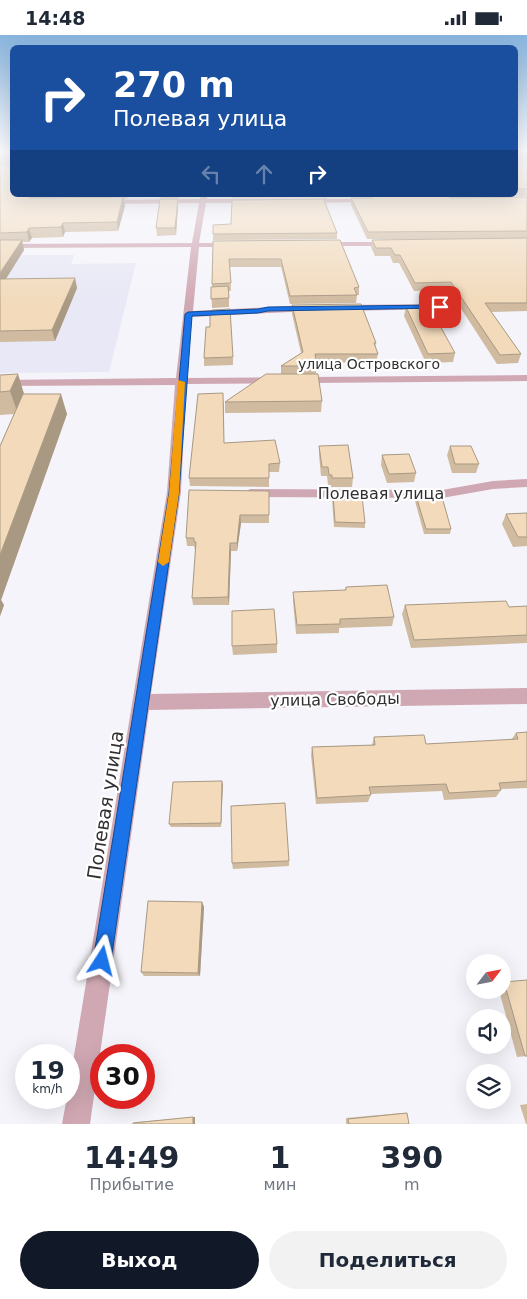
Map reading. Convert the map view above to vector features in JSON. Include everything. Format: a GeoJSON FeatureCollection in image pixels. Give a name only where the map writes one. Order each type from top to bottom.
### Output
{"type":"FeatureCollection","features":[{"type":"Feature","properties":{"kind":"street"},"geometry":{"type":"LineString","coordinates":[[98,203],[144,201]]}},
{"type":"Feature","properties":{"kind":"street","name":"Полевая улица"},"geometry":{"type":"LineString","coordinates":[[76,1124],[142,702],[179,493],[181,380],[195,245],[203,201]]}},
{"type":"Feature","properties":{"kind":"street"},"geometry":{"type":"LineString","coordinates":[[302,201],[371,201]]}},
{"type":"Feature","properties":{"kind":"street"},"geometry":{"type":"LineString","coordinates":[[312,244],[400,243]]}},
{"type":"Feature","properties":{"kind":"street"},"geometry":{"type":"LineString","coordinates":[[0,246],[244,245]]}},
{"type":"Feature","properties":{"kind":"street"},"geometry":{"type":"LineString","coordinates":[[188,314],[268,309],[440,307]]}},
{"type":"Feature","properties":{"kind":"street","name":"улица Островского"},"geometry":{"type":"LineString","coordinates":[[181,380],[527,378]]}},
{"type":"Feature","properties":{"kind":"street"},"geometry":{"type":"LineString","coordinates":[[0,383],[181,380]]}},
{"type":"Feature","properties":{"kind":"street","name":"Полевая улица"},"geometry":{"type":"LineString","coordinates":[[234,493],[442,494],[493,485],[527,483]]}},
{"type":"Feature","properties":{"kind":"street","name":"улица Свободы"},"geometry":{"type":"LineString","coordinates":[[142,702],[527,696]]}},
{"type":"Feature","properties":{"kind":"shaded area"},"geometry":{"type":"Polygon","coordinates":[[[0,255],[74,255],[71,264],[136,263],[109,372],[0,373],[0,255]]]}},
{"type":"Feature","properties":{"kind":"building"},"geometry":{"type":"Polygon","coordinates":[[[0,201],[122,201],[117,222],[63,223],[61,227],[29,228],[27,232],[0,233],[0,201]]]}},
{"type":"Feature","properties":{"kind":"building"},"geometry":{"type":"Polygon","coordinates":[[[160,201],[178,201],[175,228],[156,228],[160,201]]]}},
{"type":"Feature","properties":{"kind":"building"},"geometry":{"type":"Polygon","coordinates":[[[232,201],[324,201],[337,233],[213,234],[213,225],[231,224],[232,201]]]}},
{"type":"Feature","properties":{"kind":"building"},"geometry":{"type":"Polygon","coordinates":[[[352,201],[527,201],[527,231],[368,232],[352,201]]]}},
{"type":"Feature","properties":{"kind":"building"},"geometry":{"type":"Polygon","coordinates":[[[527,238],[527,303],[485,303],[521,354],[500,355],[451,282],[415,283],[400,255],[395,255],[391,248],[376,248],[372,240],[527,238]]]}},
{"type":"Feature","properties":{"kind":"building"},"geometry":{"type":"Polygon","coordinates":[[[0,240],[22,240],[0,273],[0,240]]]}},
{"type":"Feature","properties":{"kind":"building"},"geometry":{"type":"Polygon","coordinates":[[[340,240],[359,287],[354,288],[357,295],[290,296],[281,259],[229,259],[231,283],[212,284],[213,241],[340,240]]]}},
{"type":"Feature","properties":{"kind":"building"},"geometry":{"type":"Polygon","coordinates":[[[75,278],[52,330],[0,331],[0,279],[75,278]]]}},
{"type":"Feature","properties":{"kind":"building"},"geometry":{"type":"Polygon","coordinates":[[[228,286],[229,298],[211,299],[211,287],[228,286]]]}},
{"type":"Feature","properties":{"kind":"building"},"geometry":{"type":"Polygon","coordinates":[[[361,304],[376,343],[374,343],[378,354],[315,354],[317,366],[281,366],[303,352],[292,305],[361,304]]]}},
{"type":"Feature","properties":{"kind":"building"},"geometry":{"type":"Polygon","coordinates":[[[406,307],[425,307],[435,324],[439,324],[455,353],[428,354],[406,307]]]}},
{"type":"Feature","properties":{"kind":"building"},"geometry":{"type":"Polygon","coordinates":[[[230,309],[233,357],[204,358],[206,327],[210,327],[210,312],[212,310],[230,309]]]}},
{"type":"Feature","properties":{"kind":"building"},"geometry":{"type":"Polygon","coordinates":[[[18,374],[10,391],[0,392],[0,375],[18,374]]]}},
{"type":"Feature","properties":{"kind":"building"},"geometry":{"type":"Polygon","coordinates":[[[266,374],[318,374],[322,401],[225,402],[266,374]]]}},
{"type":"Feature","properties":{"kind":"building"},"geometry":{"type":"Polygon","coordinates":[[[223,393],[224,443],[275,440],[280,463],[269,464],[269,478],[189,478],[198,394],[223,393]]]}},
{"type":"Feature","properties":{"kind":"building"},"geometry":{"type":"Polygon","coordinates":[[[23,394],[61,394],[0,555],[0,446],[23,394]]]}},
{"type":"Feature","properties":{"kind":"building"},"geometry":{"type":"Polygon","coordinates":[[[348,445],[353,478],[332,478],[332,475],[329,475],[328,467],[322,467],[319,446],[348,445]]]}},
{"type":"Feature","properties":{"kind":"building"},"geometry":{"type":"Polygon","coordinates":[[[450,446],[471,446],[479,464],[455,464],[450,446]]]}},
{"type":"Feature","properties":{"kind":"building"},"geometry":{"type":"Polygon","coordinates":[[[409,454],[416,473],[389,474],[382,455],[409,454]]]}},
{"type":"Feature","properties":{"kind":"building"},"geometry":{"type":"Polygon","coordinates":[[[189,490],[269,491],[269,515],[240,515],[237,543],[230,543],[228,597],[192,598],[196,542],[194,542],[194,538],[186,538],[189,490]]]}},
{"type":"Feature","properties":{"kind":"building"},"geometry":{"type":"Polygon","coordinates":[[[333,494],[362,496],[365,523],[335,522],[333,494]]]}},
{"type":"Feature","properties":{"kind":"building"},"geometry":{"type":"Polygon","coordinates":[[[416,496],[442,497],[451,529],[426,529],[416,496]]]}},
{"type":"Feature","properties":{"kind":"building"},"geometry":{"type":"Polygon","coordinates":[[[527,513],[527,537],[518,537],[506,514],[527,513]]]}},
{"type":"Feature","properties":{"kind":"building"},"geometry":{"type":"Polygon","coordinates":[[[387,585],[394,617],[340,619],[340,624],[297,625],[293,592],[346,590],[346,587],[387,585]]]}},
{"type":"Feature","properties":{"kind":"building"},"geometry":{"type":"Polygon","coordinates":[[[506,601],[509,607],[527,606],[527,635],[414,640],[405,605],[506,601]]]}},
{"type":"Feature","properties":{"kind":"building"},"geometry":{"type":"Polygon","coordinates":[[[274,609],[277,644],[232,646],[232,611],[274,609]]]}},
{"type":"Feature","properties":{"kind":"building"},"geometry":{"type":"Polygon","coordinates":[[[527,732],[527,781],[499,783],[501,790],[449,793],[446,784],[369,787],[371,795],[317,798],[312,747],[375,745],[374,737],[424,735],[426,744],[518,739],[516,733],[527,732]]]}},
{"type":"Feature","properties":{"kind":"building"},"geometry":{"type":"Polygon","coordinates":[[[222,781],[221,823],[169,824],[173,782],[222,781]]]}},
{"type":"Feature","properties":{"kind":"building"},"geometry":{"type":"Polygon","coordinates":[[[285,803],[289,861],[232,863],[231,806],[285,803]]]}},
{"type":"Feature","properties":{"kind":"building"},"geometry":{"type":"Polygon","coordinates":[[[148,901],[202,902],[198,973],[141,972],[148,901]]]}},
{"type":"Feature","properties":{"kind":"building"},"geometry":{"type":"Polygon","coordinates":[[[527,980],[527,1056],[525,1056],[509,999],[511,999],[511,981],[527,980]]]}},
{"type":"Feature","properties":{"kind":"building"},"geometry":{"type":"Polygon","coordinates":[[[407,1113],[409,1124],[349,1124],[348,1119],[407,1113]]]}},
{"type":"Feature","properties":{"kind":"building"},"geometry":{"type":"Polygon","coordinates":[[[193,1117],[193,1124],[133,1124],[133,1123],[193,1117]]]}},
{"type":"Feature","properties":{"kind":"slow traffic"},"geometry":{"type":"LineString","coordinates":[[163,562],[174,493],[181,382]]}},
{"type":"Feature","properties":{"kind":"route"},"geometry":{"type":"LineString","coordinates":[[102,961],[174,493],[181,380],[188,314],[268,309],[440,307]]}}]}
